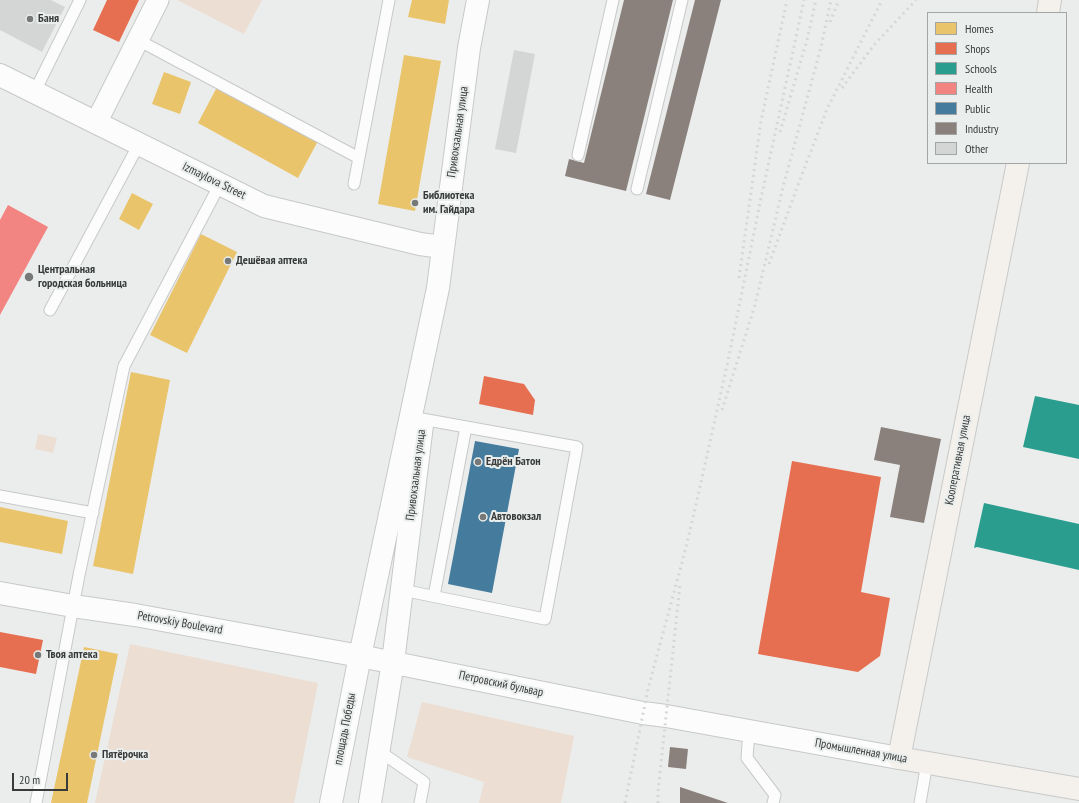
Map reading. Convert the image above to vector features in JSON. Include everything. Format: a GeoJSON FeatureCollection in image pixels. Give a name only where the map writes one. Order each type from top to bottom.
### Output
{"type":"FeatureCollection","features":[{"type":"Feature","properties":{"kind":"main road"},"geometry":{"type":"LineString","coordinates":[[1048,12],[1050,0]]}},
{"type":"Feature","properties":{"kind":"main road","name":"Кооперативная улица"},"geometry":{"type":"LineString","coordinates":[[899,758],[1018,164]]}},
{"type":"Feature","properties":{"kind":"main road","name":"Промышленная улица"},"geometry":{"type":"LineString","coordinates":[[899,758],[1079,789]]}},
{"type":"Feature","properties":{"kind":"street"},"geometry":{"type":"LineString","coordinates":[[96,123],[158,0]]}},
{"type":"Feature","properties":{"kind":"street","name":"Привокзальная улица"},"geometry":{"type":"LineString","coordinates":[[393,662],[442,247],[469,48],[478,0]]}},
{"type":"Feature","properties":{"kind":"street","name":"Izmaylova Street"},"geometry":{"type":"LineString","coordinates":[[0,75],[264,206],[420,244],[442,247]]}},
{"type":"Feature","properties":{"kind":"street","name":"Привокзальная улица"},"geometry":{"type":"LineString","coordinates":[[360,656],[438,288]]}},
{"type":"Feature","properties":{"kind":"street","name":"Petrovskiy Boulevard"},"geometry":{"type":"LineString","coordinates":[[0,593],[135,615],[360,656]]}},
{"type":"Feature","properties":{"kind":"street","name":"Петровский бульвар"},"geometry":{"type":"LineString","coordinates":[[360,656],[643,713]]}},
{"type":"Feature","properties":{"kind":"street","name":"площадь Победы"},"geometry":{"type":"LineString","coordinates":[[331,803],[360,656]]}},
{"type":"Feature","properties":{"kind":"street"},"geometry":{"type":"LineString","coordinates":[[370,803],[393,662]]}},
{"type":"Feature","properties":{"kind":"street","name":"Промышленная улица"},"geometry":{"type":"LineString","coordinates":[[643,713],[899,758]]}},
{"type":"Feature","properties":{"kind":"lane"},"geometry":{"type":"LineString","coordinates":[[34,92],[80,0]]}},
{"type":"Feature","properties":{"kind":"lane"},"geometry":{"type":"LineString","coordinates":[[354,184],[389,0]]}},
{"type":"Feature","properties":{"kind":"lane"},"geometry":{"type":"LineString","coordinates":[[578,155],[613,0]]}},
{"type":"Feature","properties":{"kind":"lane"},"geometry":{"type":"LineString","coordinates":[[638,189],[682,0]]}},
{"type":"Feature","properties":{"kind":"lane"},"geometry":{"type":"LineString","coordinates":[[138,40],[359,158]]}},
{"type":"Feature","properties":{"kind":"lane"},"geometry":{"type":"LineString","coordinates":[[50,310],[139,144]]}},
{"type":"Feature","properties":{"kind":"lane"},"geometry":{"type":"LineString","coordinates":[[36,803],[74,606],[124,366],[220,184]]}},
{"type":"Feature","properties":{"kind":"lane"},"geometry":{"type":"LineString","coordinates":[[402,590],[545,619],[577,447],[422,419]]}},
{"type":"Feature","properties":{"kind":"lane"},"geometry":{"type":"LineString","coordinates":[[434,596],[466,427]]}},
{"type":"Feature","properties":{"kind":"lane"},"geometry":{"type":"LineString","coordinates":[[0,496],[93,513]]}},
{"type":"Feature","properties":{"kind":"lane"},"geometry":{"type":"LineString","coordinates":[[749,731],[747,758],[775,795],[773,803]]}},
{"type":"Feature","properties":{"kind":"lane"},"geometry":{"type":"LineString","coordinates":[[379,751],[424,782],[420,803]]}},
{"type":"Feature","properties":{"kind":"lane"},"geometry":{"type":"LineString","coordinates":[[920,803],[927,763]]}},
{"type":"Feature","properties":{"kind":"shaded area"},"geometry":{"type":"Polygon","coordinates":[[[177,0],[262,0],[244,34],[177,0]]]}},
{"type":"Feature","properties":{"kind":"shaded area"},"geometry":{"type":"Polygon","coordinates":[[[38,434],[57,438],[53,453],[35,449],[38,434]]]}},
{"type":"Feature","properties":{"kind":"shaded area"},"geometry":{"type":"Polygon","coordinates":[[[130,644],[318,683],[294,803],[95,803],[130,644]]]}},
{"type":"Feature","properties":{"kind":"shaded area"},"geometry":{"type":"Polygon","coordinates":[[[422,702],[574,736],[561,803],[479,803],[484,782],[407,757],[422,702]]]}},
{"type":"Feature","properties":{"kind":"building: Homes"},"geometry":{"type":"Polygon","coordinates":[[[412,0],[449,0],[445,24],[408,17],[412,0]]]}},
{"type":"Feature","properties":{"kind":"building: Homes"},"geometry":{"type":"Polygon","coordinates":[[[404,55],[441,61],[415,211],[378,204],[404,55]]]}},
{"type":"Feature","properties":{"kind":"building: Homes"},"geometry":{"type":"Polygon","coordinates":[[[164,72],[191,82],[180,114],[152,104],[164,72]]]}},
{"type":"Feature","properties":{"kind":"building: Homes"},"geometry":{"type":"Polygon","coordinates":[[[217,87],[318,141],[298,178],[198,123],[217,87]]]}},
{"type":"Feature","properties":{"kind":"building: Homes"},"geometry":{"type":"Polygon","coordinates":[[[132,193],[153,204],[139,230],[119,219],[132,193]]]}},
{"type":"Feature","properties":{"kind":"building: Homes"},"geometry":{"type":"Polygon","coordinates":[[[201,234],[237,252],[187,353],[150,335],[201,234]]]}},
{"type":"Feature","properties":{"kind":"building: Homes"},"geometry":{"type":"Polygon","coordinates":[[[131,372],[170,380],[133,574],[93,566],[131,372]]]}},
{"type":"Feature","properties":{"kind":"building: Homes"},"geometry":{"type":"Polygon","coordinates":[[[0,507],[68,521],[62,554],[0,542],[0,507]]]}},
{"type":"Feature","properties":{"kind":"building: Homes"},"geometry":{"type":"Polygon","coordinates":[[[84,647],[118,654],[87,803],[51,803],[84,647]]]}},
{"type":"Feature","properties":{"kind":"building: Shops"},"geometry":{"type":"Polygon","coordinates":[[[107,0],[139,0],[119,42],[93,30],[107,0]]]}},
{"type":"Feature","properties":{"kind":"building: Shops"},"geometry":{"type":"Polygon","coordinates":[[[484,376],[524,384],[535,400],[533,415],[479,404],[484,376]]]}},
{"type":"Feature","properties":{"kind":"building: Shops"},"geometry":{"type":"Polygon","coordinates":[[[792,461],[881,477],[861,592],[890,598],[880,656],[858,672],[758,654],[792,461]]]}},
{"type":"Feature","properties":{"kind":"building: Shops"},"geometry":{"type":"Polygon","coordinates":[[[0,632],[43,640],[36,674],[0,667],[0,632]]]}},
{"type":"Feature","properties":{"kind":"building: Schools"},"geometry":{"type":"Polygon","coordinates":[[[1035,396],[1079,405],[1079,459],[1023,447],[1035,396]]]}},
{"type":"Feature","properties":{"kind":"building: Schools"},"geometry":{"type":"Polygon","coordinates":[[[984,503],[1079,524],[1079,570],[977,547],[974,548],[984,503]]]}},
{"type":"Feature","properties":{"kind":"building: Health"},"geometry":{"type":"Polygon","coordinates":[[[8,205],[48,227],[0,315],[0,220],[8,205]]]}},
{"type":"Feature","properties":{"kind":"building: Public","name":"Автовокзал"},"geometry":{"type":"Polygon","coordinates":[[[475,441],[519,449],[492,593],[448,584],[475,441]]]}},
{"type":"Feature","properties":{"kind":"building: Industry"},"geometry":{"type":"Polygon","coordinates":[[[624,0],[673,0],[626,191],[565,176],[569,159],[584,163],[624,0]]]}},
{"type":"Feature","properties":{"kind":"building: Industry"},"geometry":{"type":"Polygon","coordinates":[[[695,0],[721,0],[670,200],[646,194],[695,0]]]}},
{"type":"Feature","properties":{"kind":"building: Industry"},"geometry":{"type":"Polygon","coordinates":[[[881,427],[941,439],[924,523],[890,517],[900,465],[874,460],[881,427]]]}},
{"type":"Feature","properties":{"kind":"building: Industry"},"geometry":{"type":"Polygon","coordinates":[[[670,747],[688,749],[686,769],[668,767],[670,747]]]}},
{"type":"Feature","properties":{"kind":"building: Industry"},"geometry":{"type":"Polygon","coordinates":[[[680,787],[728,803],[680,803],[680,787]]]}},
{"type":"Feature","properties":{"kind":"building: Other","name":"Баня"},"geometry":{"type":"Polygon","coordinates":[[[0,0],[51,0],[65,7],[42,52],[0,30],[0,0]]]}},
{"type":"Feature","properties":{"kind":"building: Other"},"geometry":{"type":"Polygon","coordinates":[[[514,50],[535,54],[516,153],[495,149],[514,50]]]}},
{"type":"Feature","properties":{"kind":"railway"},"geometry":{"type":"LineString","coordinates":[[739,278],[761,121],[787,0]]}},
{"type":"Feature","properties":{"kind":"railway"},"geometry":{"type":"LineString","coordinates":[[625,803],[648,689],[684,555],[728,361],[760,203],[804,0]]}},
{"type":"Feature","properties":{"kind":"railway"},"geometry":{"type":"LineString","coordinates":[[780,132],[807,40],[816,0]]}},
{"type":"Feature","properties":{"kind":"railway"},"geometry":{"type":"LineString","coordinates":[[722,410],[755,305],[784,183],[821,47],[831,0]]}},
{"type":"Feature","properties":{"kind":"railway"},"geometry":{"type":"LineString","coordinates":[[830,22],[839,0]]}},
{"type":"Feature","properties":{"kind":"railway"},"geometry":{"type":"LineString","coordinates":[[769,264],[827,109],[882,0]]}},
{"type":"Feature","properties":{"kind":"railway"},"geometry":{"type":"LineString","coordinates":[[842,88],[874,45],[916,0]]}},
{"type":"Feature","properties":{"kind":"railway"},"geometry":{"type":"LineString","coordinates":[[658,803],[680,585]]}},
{"type":"Feature","properties":{"kind":"place","name":"Баня"},"geometry":{"type":"Point","coordinates":[30,19]}},
{"type":"Feature","properties":{"kind":"place","name":"Библиотека им. Гайдара"},"geometry":{"type":"Point","coordinates":[415,203]}},
{"type":"Feature","properties":{"kind":"place","name":"Дешёвая аптека"},"geometry":{"type":"Point","coordinates":[228,261]}},
{"type":"Feature","properties":{"kind":"place","name":"Центральная городская больница"},"geometry":{"type":"Point","coordinates":[29,277]}},
{"type":"Feature","properties":{"kind":"place","name":"Едрён Батон"},"geometry":{"type":"Point","coordinates":[478,462]}},
{"type":"Feature","properties":{"kind":"place","name":"Автовокзал"},"geometry":{"type":"Point","coordinates":[483,517]}},
{"type":"Feature","properties":{"kind":"place","name":"Твоя аптека"},"geometry":{"type":"Point","coordinates":[38,655]}},
{"type":"Feature","properties":{"kind":"place","name":"Пятёрочка"},"geometry":{"type":"Point","coordinates":[94,755]}}]}
